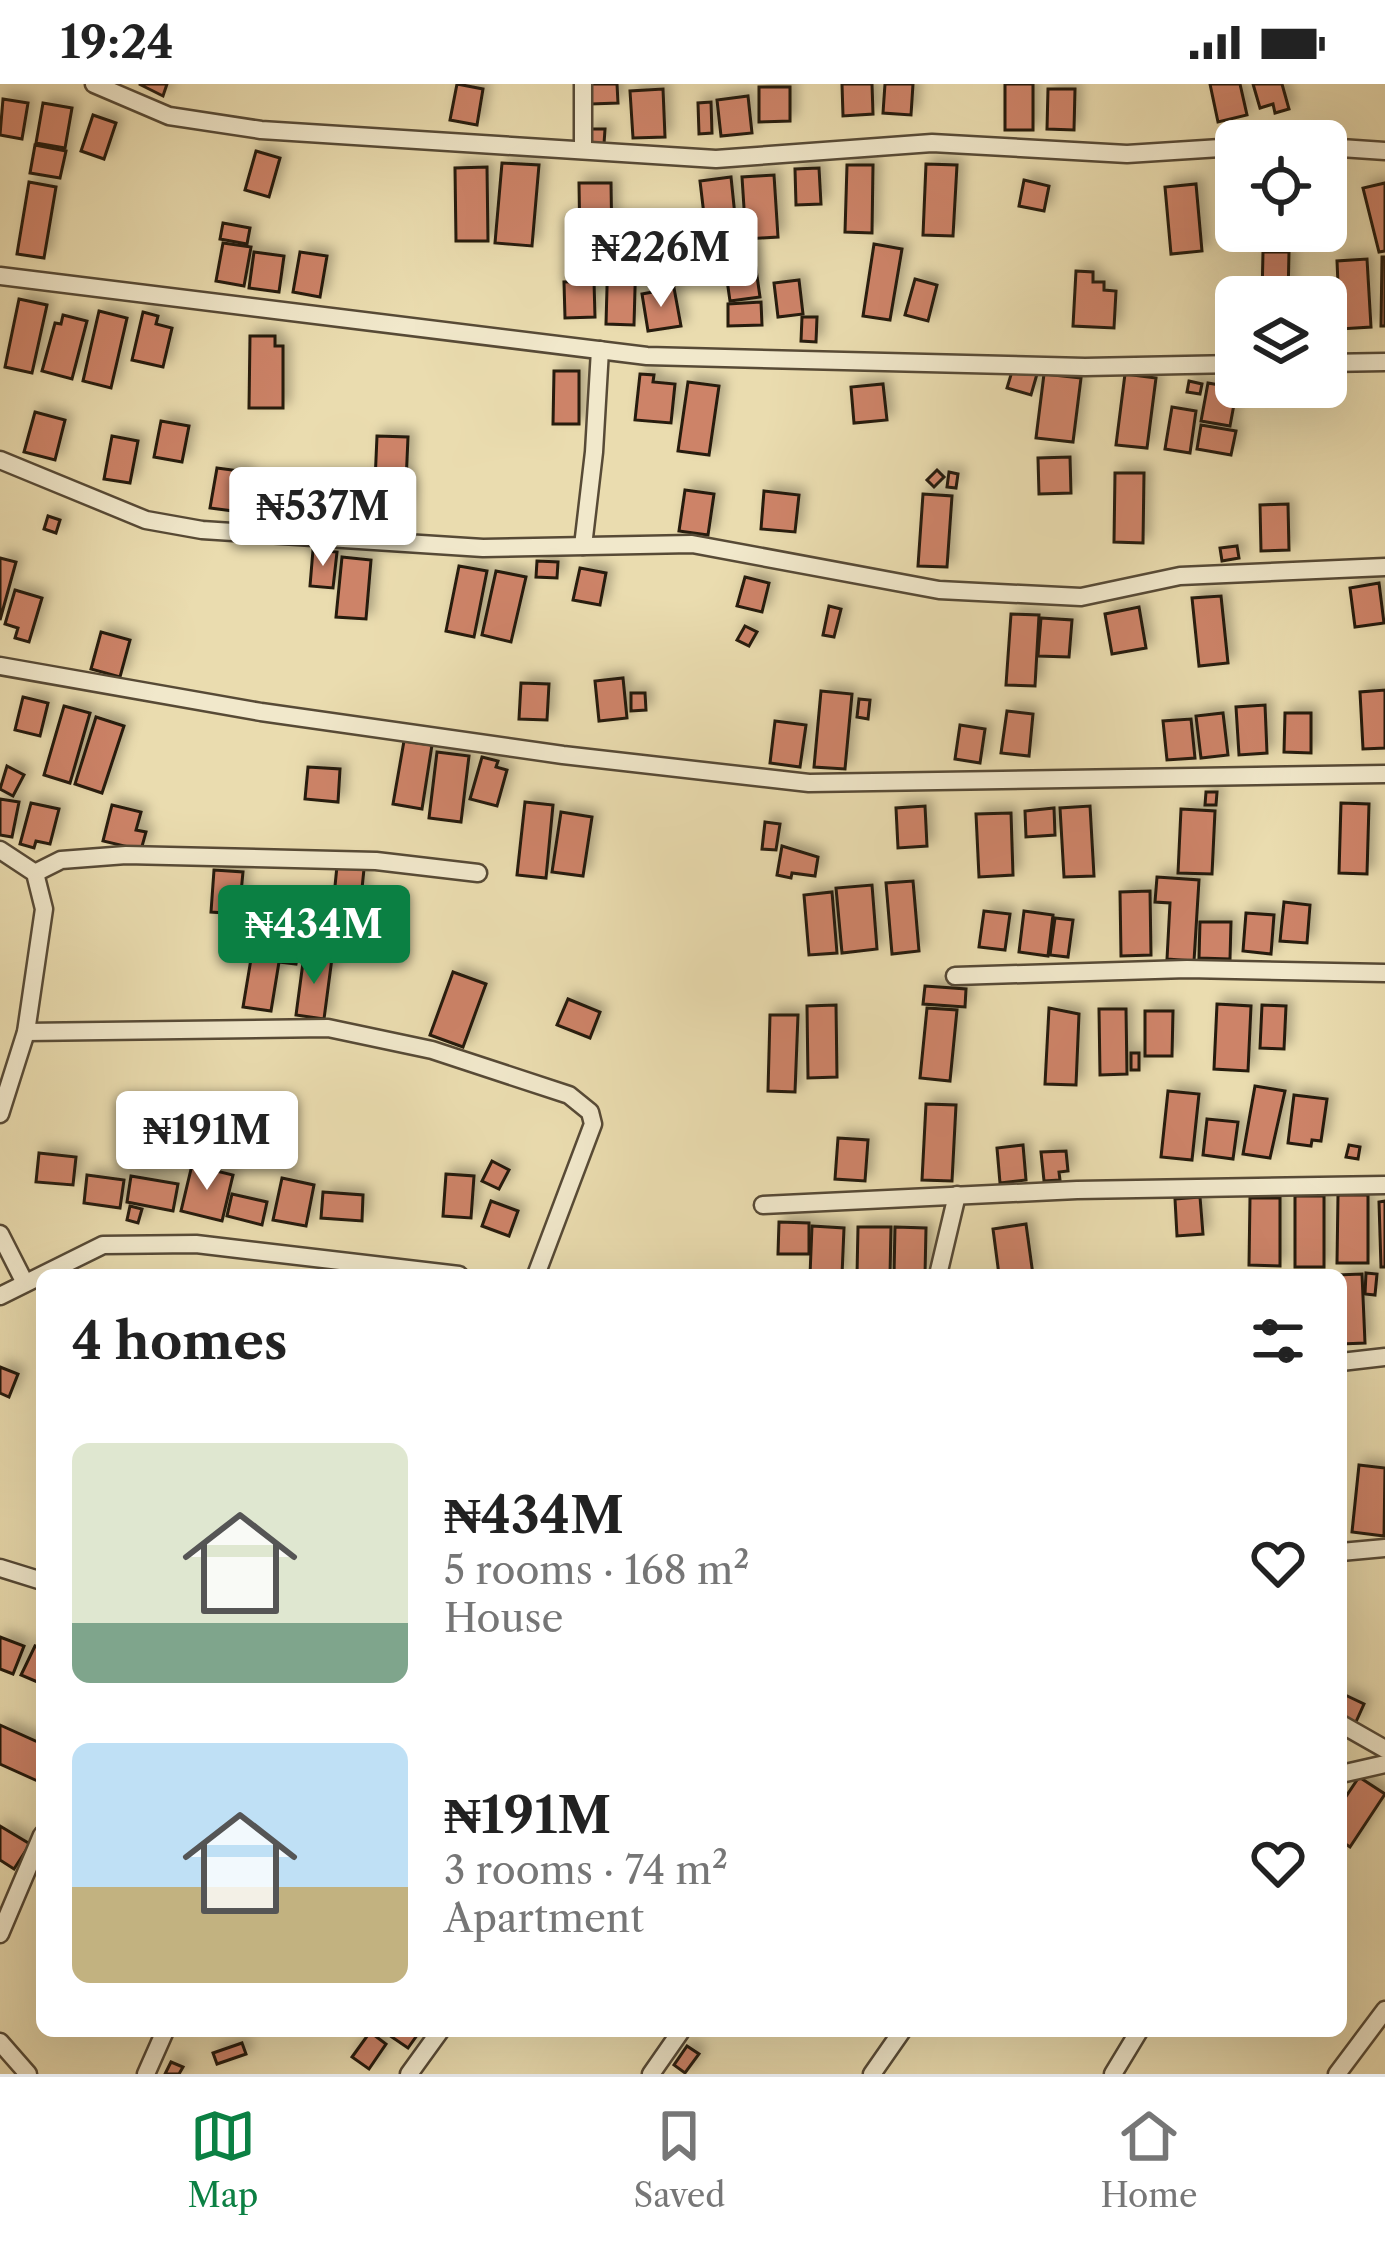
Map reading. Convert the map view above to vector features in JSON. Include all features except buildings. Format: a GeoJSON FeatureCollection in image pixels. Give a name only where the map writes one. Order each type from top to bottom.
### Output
{"type":"FeatureCollection","features":[{"type":"Feature","properties":{"kind":"street"},"geometry":{"type":"LineString","coordinates":[[94,84],[169,116],[261,130],[716,159],[932,143],[1126,154],[1215,148]]}},
{"type":"Feature","properties":{"kind":"street"},"geometry":{"type":"LineString","coordinates":[[583,84],[583,150]]}},
{"type":"Feature","properties":{"kind":"street"},"geometry":{"type":"LineString","coordinates":[[1347,148],[1385,151]]}},
{"type":"Feature","properties":{"kind":"street"},"geometry":{"type":"LineString","coordinates":[[0,276],[647,356],[1084,367],[1215,364]]}},
{"type":"Feature","properties":{"kind":"street"},"geometry":{"type":"LineString","coordinates":[[583,546],[595,452],[600,350]]}},
{"type":"Feature","properties":{"kind":"street"},"geometry":{"type":"LineString","coordinates":[[1347,363],[1385,362]]}},
{"type":"Feature","properties":{"kind":"street"},"geometry":{"type":"LineString","coordinates":[[0,460],[146,520],[202,530],[483,548],[692,544],[939,590],[1081,597],[1180,576],[1385,567]]}},
{"type":"Feature","properties":{"kind":"street"},"geometry":{"type":"LineString","coordinates":[[0,666],[262,712],[562,755],[809,783],[1385,775]]}},
{"type":"Feature","properties":{"kind":"street"},"geometry":{"type":"LineString","coordinates":[[0,850],[35,872],[44,909],[26,1032],[0,1114]]}},
{"type":"Feature","properties":{"kind":"street"},"geometry":{"type":"LineString","coordinates":[[35,872],[61,860],[126,856],[376,860],[478,874]]}},
{"type":"Feature","properties":{"kind":"street"},"geometry":{"type":"LineString","coordinates":[[955,976],[1186,969],[1385,973]]}},
{"type":"Feature","properties":{"kind":"street"},"geometry":{"type":"LineString","coordinates":[[26,1032],[328,1028],[432,1050],[569,1094],[590,1112],[593,1124],[538,1269]]}},
{"type":"Feature","properties":{"kind":"street"},"geometry":{"type":"LineString","coordinates":[[763,1205],[1385,1185]]}},
{"type":"Feature","properties":{"kind":"street"},"geometry":{"type":"LineString","coordinates":[[939,1269],[957,1196]]}},
{"type":"Feature","properties":{"kind":"street"},"geometry":{"type":"LineString","coordinates":[[0,1234],[25,1283]]}},
{"type":"Feature","properties":{"kind":"street"},"geometry":{"type":"LineString","coordinates":[[54,1269],[104,1245],[196,1244],[357,1269]]}},
{"type":"Feature","properties":{"kind":"street"},"geometry":{"type":"LineString","coordinates":[[0,1296],[36,1278]]}},
{"type":"Feature","properties":{"kind":"street"},"geometry":{"type":"LineString","coordinates":[[1347,1361],[1385,1358]]}},
{"type":"Feature","properties":{"kind":"street"},"geometry":{"type":"LineString","coordinates":[[1347,1551],[1385,1548]]}},
{"type":"Feature","properties":{"kind":"street"},"geometry":{"type":"LineString","coordinates":[[0,1568],[36,1579]]}},
{"type":"Feature","properties":{"kind":"street"},"geometry":{"type":"LineString","coordinates":[[1347,1728],[1385,1750]]}},
{"type":"Feature","properties":{"kind":"street"},"geometry":{"type":"LineString","coordinates":[[1347,1773],[1385,1764]]}},
{"type":"Feature","properties":{"kind":"street"},"geometry":{"type":"LineString","coordinates":[[0,1934],[36,1849]]}},
{"type":"Feature","properties":{"kind":"street"},"geometry":{"type":"LineString","coordinates":[[1337,2074],[1385,2010]]}},
{"type":"Feature","properties":{"kind":"street"},"geometry":{"type":"LineString","coordinates":[[146,2074],[162,2037]]}},
{"type":"Feature","properties":{"kind":"street"},"geometry":{"type":"LineString","coordinates":[[410,2074],[436,2037]]}},
{"type":"Feature","properties":{"kind":"street"},"geometry":{"type":"LineString","coordinates":[[651,2074],[677,2037]]}},
{"type":"Feature","properties":{"kind":"street"},"geometry":{"type":"LineString","coordinates":[[879,2072],[899,2037]]}},
{"type":"Feature","properties":{"kind":"street"},"geometry":{"type":"LineString","coordinates":[[1113,2074],[1135,2037]]}},
{"type":"Feature","properties":{"kind":"street"},"geometry":{"type":"LineString","coordinates":[[0,2042],[28,2074]]}}]}
